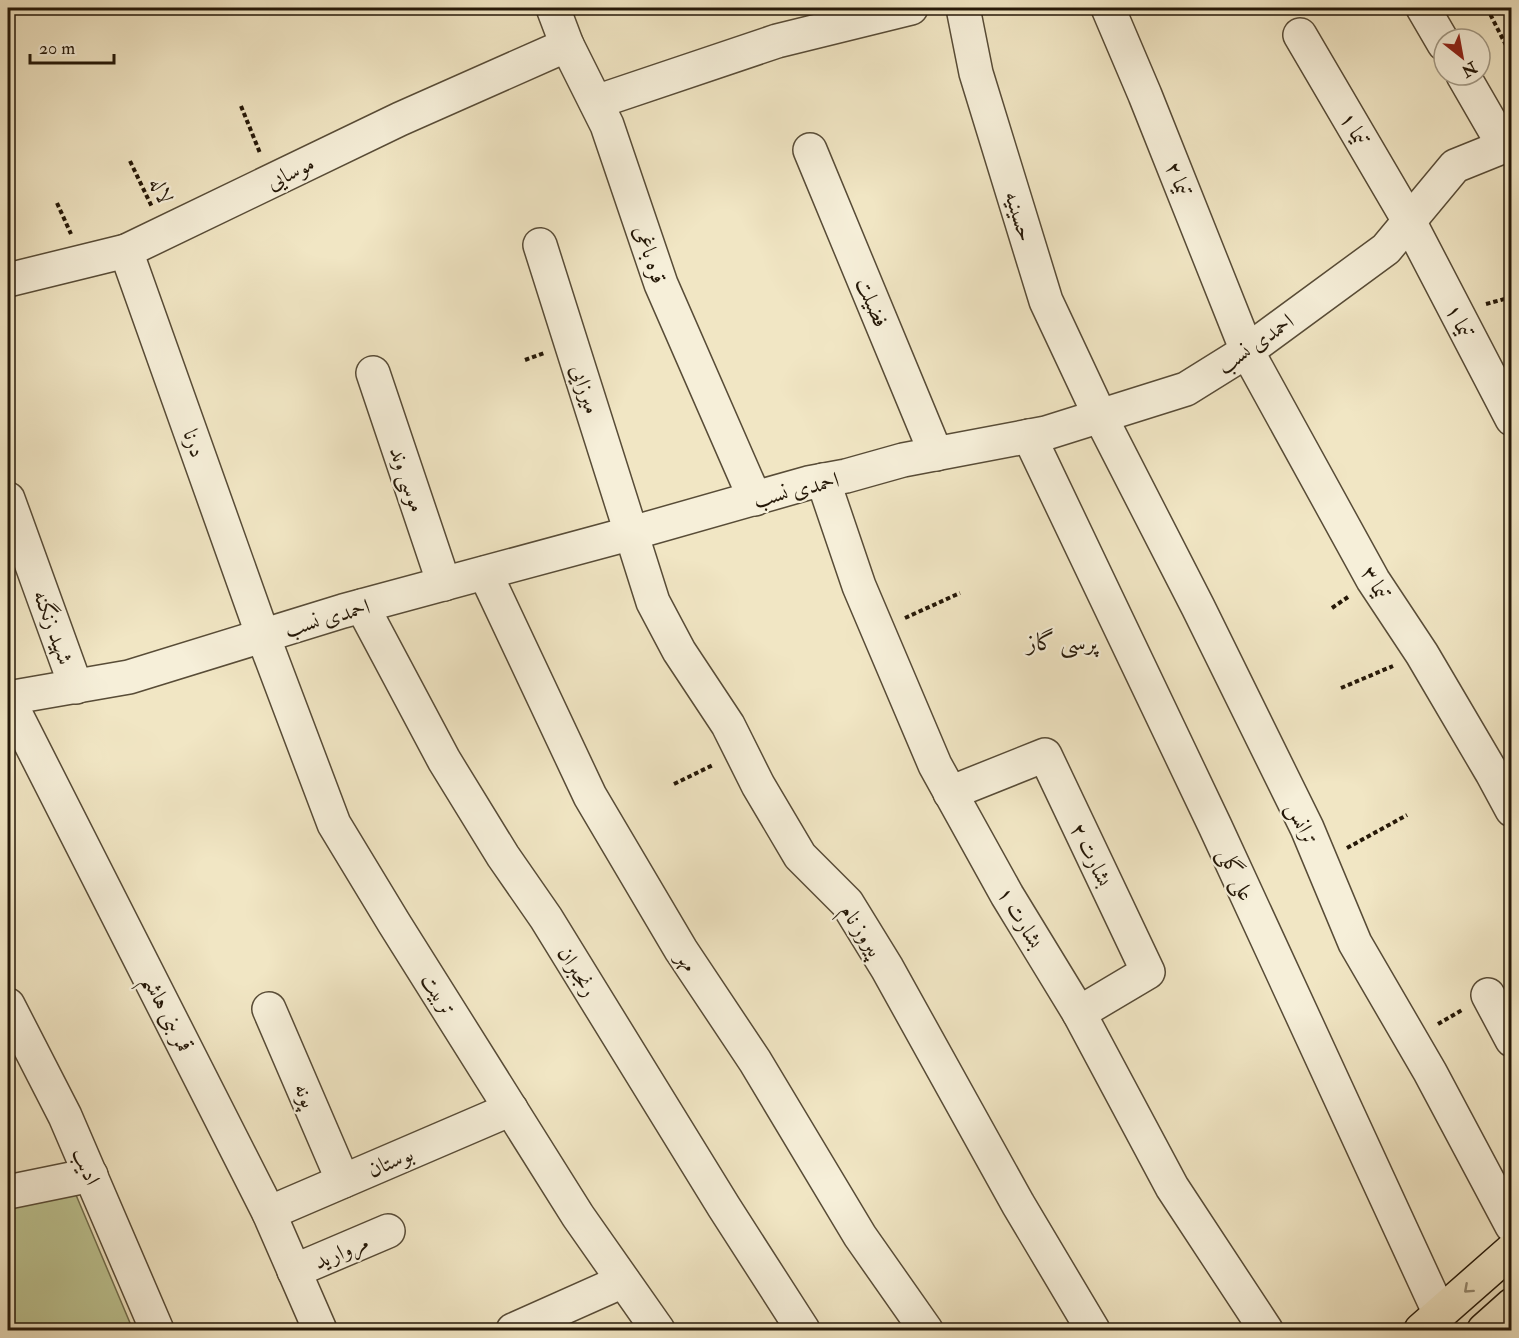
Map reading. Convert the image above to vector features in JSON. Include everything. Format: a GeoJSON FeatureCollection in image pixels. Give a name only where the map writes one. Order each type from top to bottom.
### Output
{"type":"FeatureCollection","features":[{"type":"Feature","properties":{"kind":"main road"},"geometry":{"type":"LineString","coordinates":[[1431,1322],[1512,1250]]}},
{"type":"Feature","properties":{"kind":"main road"},"geometry":{"type":"LineString","coordinates":[[1484,1330],[1512,1305]]}},
{"type":"Feature","properties":{"kind":"street","name":"قره باغی"},"geometry":{"type":"LineString","coordinates":[[554,8],[567,45],[607,125],[661,284],[755,499]]}},
{"type":"Feature","properties":{"kind":"street"},"geometry":{"type":"LineString","coordinates":[[596,102],[777,41],[911,8]]}},
{"type":"Feature","properties":{"kind":"street","name":"حسینیه"},"geometry":{"type":"LineString","coordinates":[[963,8],[976,73],[1046,301],[1100,416]]}},
{"type":"Feature","properties":{"kind":"street","name":"تیما ۲"},"geometry":{"type":"LineString","coordinates":[[1108,8],[1247,351]]}},
{"type":"Feature","properties":{"kind":"street"},"geometry":{"type":"LineString","coordinates":[[1423,8],[1434,27]]}},
{"type":"Feature","properties":{"kind":"street","name":"۱ تیما"},"geometry":{"type":"LineString","coordinates":[[1300,35],[1409,221]]}},
{"type":"Feature","properties":{"kind":"street","name":"موسایی"},"geometry":{"type":"LineString","coordinates":[[8,280],[126,251],[400,119],[567,45]]}},
{"type":"Feature","properties":{"kind":"street"},"geometry":{"type":"LineString","coordinates":[[1470,87],[1508,144]]}},
{"type":"Feature","properties":{"kind":"street","name":"احمدی نسب"},"geometry":{"type":"LineString","coordinates":[[8,699],[129,677],[362,606],[823,480],[936,454],[1029,436],[1186,389],[1247,351],[1386,249],[1455,166],[1508,144]]}},
{"type":"Feature","properties":{"kind":"street","name":"فضیلت"},"geometry":{"type":"LineString","coordinates":[[810,150],[936,454]]}},
{"type":"Feature","properties":{"kind":"street","name":"تیما ۱"},"geometry":{"type":"LineString","coordinates":[[1409,221],[1512,419]]}},
{"type":"Feature","properties":{"kind":"street","name":"میرزایی"},"geometry":{"type":"LineString","coordinates":[[540,245],[632,533]]}},
{"type":"Feature","properties":{"kind":"street","name":"درنا"},"geometry":{"type":"LineString","coordinates":[[126,251],[263,636]]}},
{"type":"Feature","properties":{"kind":"street","name":"تیما ۳"},"geometry":{"type":"LineString","coordinates":[[1247,351],[1373,580],[1422,654],[1512,810]]}},
{"type":"Feature","properties":{"kind":"street","name":"موسی وند"},"geometry":{"type":"LineString","coordinates":[[373,373],[444,584]]}},
{"type":"Feature","properties":{"kind":"street","name":"ترانس"},"geometry":{"type":"LineString","coordinates":[[1100,416],[1198,607],[1307,828],[1355,944],[1430,1072],[1512,1226]]}},
{"type":"Feature","properties":{"kind":"street","name":"علی گلی"},"geometry":{"type":"LineString","coordinates":[[1029,436],[1215,826],[1431,1322]]}},
{"type":"Feature","properties":{"kind":"street","name":"بشارت ۱"},"geometry":{"type":"LineString","coordinates":[[823,480],[859,586],[935,765],[1007,895],[1079,1013],[1172,1187],[1266,1330]]}},
{"type":"Feature","properties":{"kind":"street","name":"شهید زنگنه"},"geometry":{"type":"LineString","coordinates":[[8,499],[76,687]]}},
{"type":"Feature","properties":{"kind":"street","name":"پیروز نام"},"geometry":{"type":"LineString","coordinates":[[632,533],[653,602],[679,651],[728,725],[758,785],[800,856],[847,903],[887,968],[1018,1204],[1093,1330]]}},
{"type":"Feature","properties":{"kind":"street","name":"مهر"},"geometry":{"type":"LineString","coordinates":[[485,573],[590,796],[681,950],[755,1061],[860,1236],[926,1330]]}},
{"type":"Feature","properties":{"kind":"street","name":"رنجبران"},"geometry":{"type":"LineString","coordinates":[[362,606],[444,760],[503,856],[546,918],[724,1207],[803,1330]]}},
{"type":"Feature","properties":{"kind":"street","name":"تربیت"},"geometry":{"type":"LineString","coordinates":[[263,636],[334,824],[578,1216],[658,1330]]}},
{"type":"Feature","properties":{"kind":"street","name":"قمر بنی هاشم"},"geometry":{"type":"LineString","coordinates":[[8,699],[269,1213],[320,1330]]}},
{"type":"Feature","properties":{"kind":"street","name":"بشارت ۲"},"geometry":{"type":"LineString","coordinates":[[950,793],[1045,755],[1149,972],[1079,1013]]}},
{"type":"Feature","properties":{"kind":"street"},"geometry":{"type":"LineString","coordinates":[[1488,995],[1512,1040]]}},
{"type":"Feature","properties":{"kind":"street","name":"ادیب"},"geometry":{"type":"LineString","coordinates":[[8,1005],[92,1175],[157,1330]]}},
{"type":"Feature","properties":{"kind":"street","name":"پونه"},"geometry":{"type":"LineString","coordinates":[[269,1009],[343,1181]]}},
{"type":"Feature","properties":{"kind":"street","name":"بوستان"},"geometry":{"type":"LineString","coordinates":[[269,1213],[511,1109]]}},
{"type":"Feature","properties":{"kind":"street"},"geometry":{"type":"LineString","coordinates":[[8,1192],[92,1175]]}},
{"type":"Feature","properties":{"kind":"street","name":"مروارید"},"geometry":{"type":"LineString","coordinates":[[294,1271],[388,1231]]}},
{"type":"Feature","properties":{"kind":"street"},"geometry":{"type":"LineString","coordinates":[[513,1330],[623,1281]]}},
{"type":"Feature","properties":{"kind":"path"},"geometry":{"type":"LineString","coordinates":[[1487,8],[1512,57]]}},
{"type":"Feature","properties":{"kind":"path"},"geometry":{"type":"LineString","coordinates":[[241,106],[272,181]]}},
{"type":"Feature","properties":{"kind":"path","name":"لاله"},"geometry":{"type":"LineString","coordinates":[[130,161],[164,233]]}},
{"type":"Feature","properties":{"kind":"path"},"geometry":{"type":"LineString","coordinates":[[877,631],[960,594]]}},
{"type":"Feature","properties":{"kind":"path"},"geometry":{"type":"LineString","coordinates":[[1341,688],[1422,654]]}},
{"type":"Feature","properties":{"kind":"path"},"geometry":{"type":"LineString","coordinates":[[674,784],[741,751]]}},
{"type":"Feature","properties":{"kind":"path"},"geometry":{"type":"LineString","coordinates":[[1321,862],[1407,816]]}},
{"type":"Feature","properties":{"kind":"green space"},"geometry":{"type":"Polygon","coordinates":[[[68,1176],[133,1330],[8,1330],[8,1204],[68,1176]]]}},
{"type":"Feature","properties":{"kind":"district","name":"پرسی گاز"},"geometry":{"type":"Point","coordinates":[1062,642]}}]}
